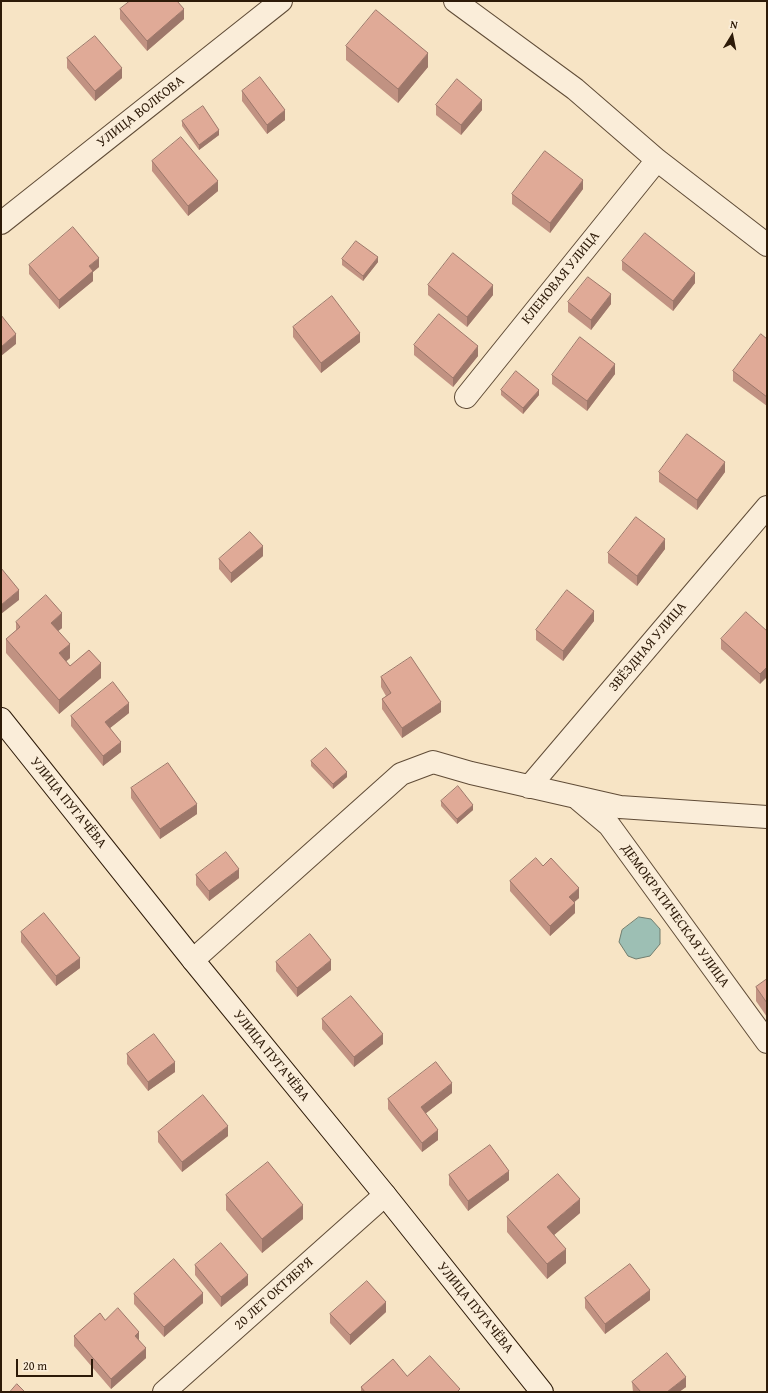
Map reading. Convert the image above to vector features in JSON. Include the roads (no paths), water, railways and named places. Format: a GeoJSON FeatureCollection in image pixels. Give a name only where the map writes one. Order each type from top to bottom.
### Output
{"type":"FeatureCollection","features":[{"type":"Feature","properties":{"kind":"street","name":"УЛИЦА ВОЛКОВА"},"geometry":{"type":"LineString","coordinates":[[1,224],[281,1]]}},
{"type":"Feature","properties":{"kind":"street"},"geometry":{"type":"LineString","coordinates":[[455,1],[574,89],[656,160],[767,245]]}},
{"type":"Feature","properties":{"kind":"street","name":"КЛЕНОВАЯ УЛИЦА"},"geometry":{"type":"LineString","coordinates":[[466,397],[656,160]]}},
{"type":"Feature","properties":{"kind":"street","name":"ЗВЁЗДНАЯ УЛИЦА"},"geometry":{"type":"LineString","coordinates":[[529,787],[767,507]]}},
{"type":"Feature","properties":{"kind":"street","name":"УЛИЦА ПУГАЧЁВА"},"geometry":{"type":"LineString","coordinates":[[1,719],[193,960],[385,1195],[542,1392]]}},
{"type":"Feature","properties":{"kind":"street"},"geometry":{"type":"LineString","coordinates":[[193,960],[400,774],[433,762],[529,787],[620,806],[767,817]]}},
{"type":"Feature","properties":{"kind":"street","name":"ДЕМОКРАТИЧЕСКАЯ УЛИЦА"},"geometry":{"type":"LineString","coordinates":[[575,796],[609,825],[767,1042]]}},
{"type":"Feature","properties":{"kind":"street","name":"20 ЛЕТ ОКТЯБРЯ"},"geometry":{"type":"LineString","coordinates":[[164,1392],[385,1195]]}},
{"type":"Feature","properties":{"kind":"water"},"geometry":{"type":"Polygon","coordinates":[[[639,917],[651,919],[660,929],[660,944],[650,956],[636,959],[628,956],[619,942],[622,930],[639,917]]]}}]}
